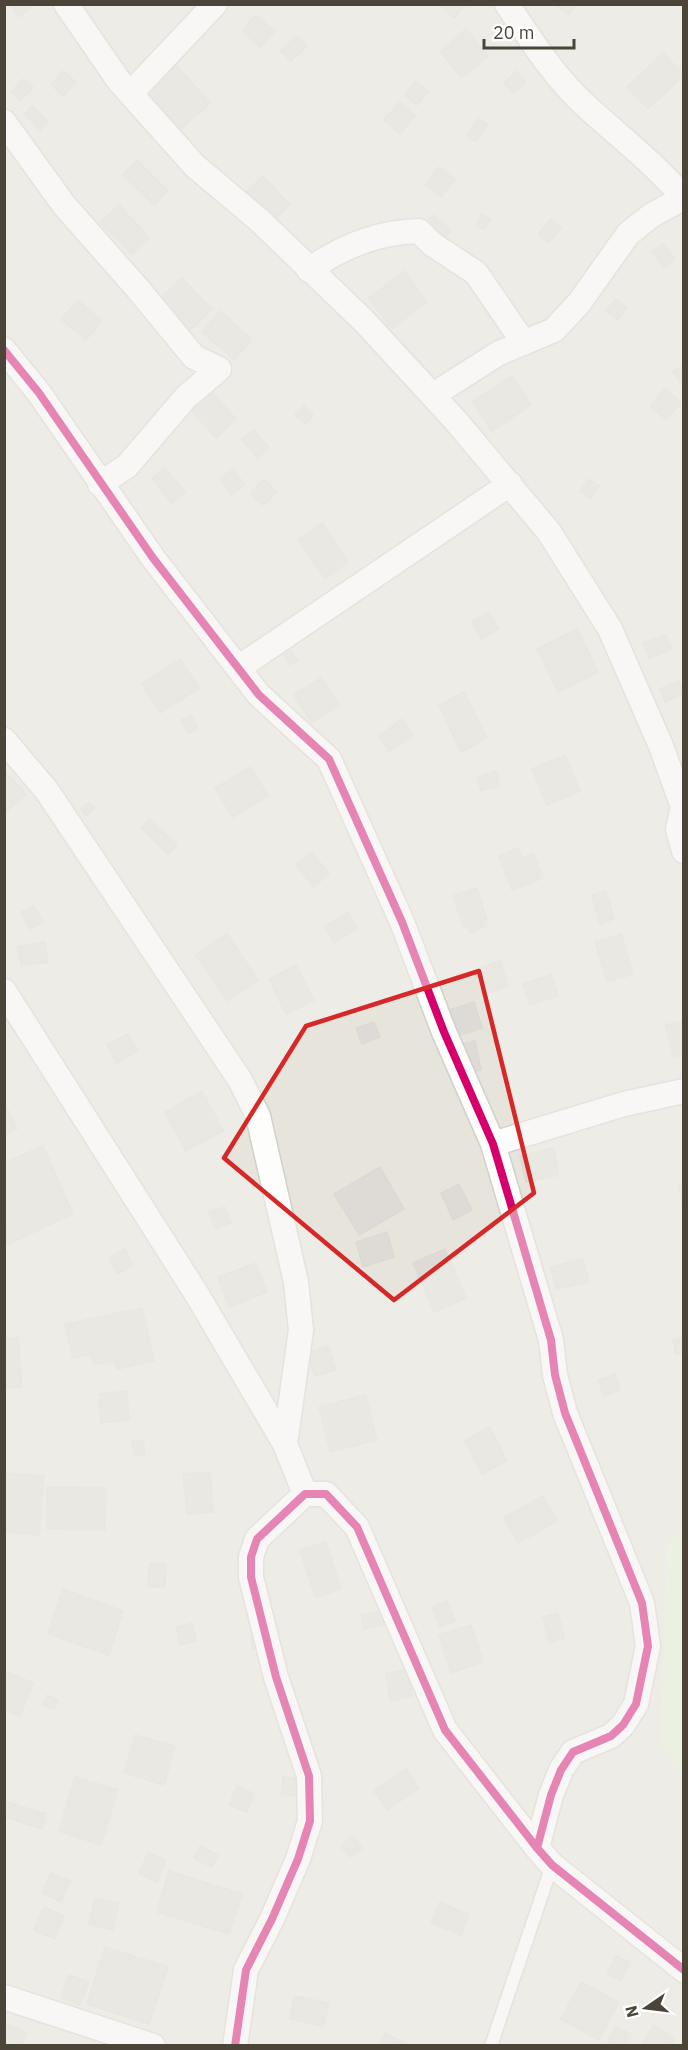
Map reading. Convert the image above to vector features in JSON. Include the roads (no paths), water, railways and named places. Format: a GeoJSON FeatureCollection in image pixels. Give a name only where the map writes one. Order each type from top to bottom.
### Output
{"type":"FeatureCollection","features":[{"type":"Feature","properties":{"kind":"street"},"geometry":{"type":"LineString","coordinates":[[66,4],[112,73],[195,166],[259,220],[364,321],[433,395],[549,532],[610,630],[661,746],[683,807],[678,829],[684,851]]}},
{"type":"Feature","properties":{"kind":"street"},"geometry":{"type":"LineString","coordinates":[[131,93],[215,4]]}},
{"type":"Feature","properties":{"kind":"street"},"geometry":{"type":"LineString","coordinates":[[433,395],[499,353],[554,330],[579,303],[628,234],[652,215],[684,198],[642,152],[585,105],[534,47],[507,4]]}},
{"type":"Feature","properties":{"kind":"street"},"geometry":{"type":"LineString","coordinates":[[4,122],[64,205],[194,357],[219,369],[186,397],[127,466],[100,484]]}},
{"type":"Feature","properties":{"kind":"street"},"geometry":{"type":"LineString","coordinates":[[309,270],[330,255],[352,245],[398,231],[419,231],[432,244],[476,273],[524,343]]}},
{"type":"Feature","properties":{"kind":"street"},"geometry":{"type":"LineString","coordinates":[[4,350],[39,393],[153,558],[259,695],[329,759],[338,774],[402,922],[476,1110],[493,1144],[551,1340],[555,1375],[565,1413],[642,1603],[648,1646],[636,1704],[623,1725],[611,1736],[573,1752],[561,1770],[551,1795],[544,1857]]}},
{"type":"Feature","properties":{"kind":"street"},"geometry":{"type":"LineString","coordinates":[[238,668],[510,484]]}},
{"type":"Feature","properties":{"kind":"street"},"geometry":{"type":"LineString","coordinates":[[4,740],[47,791],[240,1080],[258,1116],[296,1282],[302,1330],[285,1444]]}},
{"type":"Feature","properties":{"kind":"street"},"geometry":{"type":"LineString","coordinates":[[5,992],[196,1293],[285,1444],[305,1494]]}},
{"type":"Feature","properties":{"kind":"street"},"geometry":{"type":"LineString","coordinates":[[493,1144],[624,1104],[684,1090]]}},
{"type":"Feature","properties":{"kind":"street"},"geometry":{"type":"LineString","coordinates":[[235,2046],[236,2023],[246,1970],[277,1910],[298,1859],[310,1821],[309,1776],[276,1677],[251,1577],[251,1557],[257,1539],[305,1494],[326,1494],[357,1527],[445,1730],[544,1857],[684,1970]]}},
{"type":"Feature","properties":{"kind":"street"},"geometry":{"type":"LineString","coordinates":[[4,1997],[153,2046]]}},
{"type":"Feature","properties":{"kind":"lane"},"geometry":{"type":"LineString","coordinates":[[491,2046],[544,1857]]}}]}
